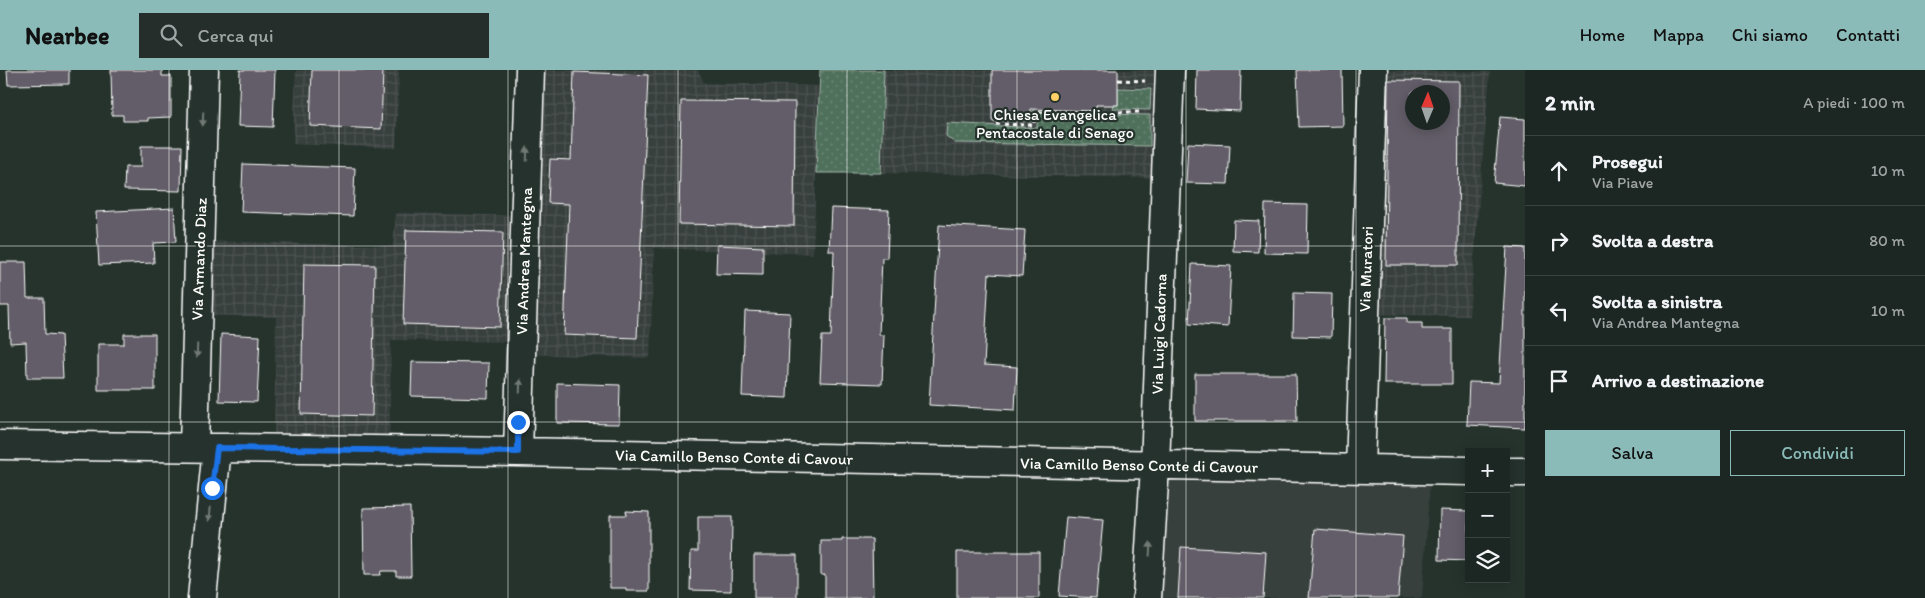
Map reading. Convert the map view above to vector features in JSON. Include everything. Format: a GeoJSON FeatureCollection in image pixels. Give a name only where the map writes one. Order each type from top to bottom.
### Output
{"type":"FeatureCollection","features":[{"type":"Feature","properties":{"kind":"street","name":"Via Armando Diaz"},"geometry":{"type":"LineString","coordinates":[[202,598],[206,448],[204,70]]}},
{"type":"Feature","properties":{"kind":"street","name":"Via Andrea Mantegna"},"geometry":{"type":"LineString","coordinates":[[518,452],[530,70]]}},
{"type":"Feature","properties":{"kind":"street","name":"Via Luigi Cadorna"},"geometry":{"type":"LineString","coordinates":[[1147,598],[1155,466],[1170,70]]}},
{"type":"Feature","properties":{"kind":"street","name":"Via Muratori"},"geometry":{"type":"LineString","coordinates":[[1360,469],[1373,70]]}},
{"type":"Feature","properties":{"kind":"street","name":"Via Camillo Benso Conte di Cavour"},"geometry":{"type":"LineString","coordinates":[[0,445],[518,452],[1465,471]]}},
{"type":"Feature","properties":{"kind":"street"},"geometry":{"type":"LineString","coordinates":[[1510,472],[1525,472]]}},
{"type":"Feature","properties":{"kind":"path"},"geometry":{"type":"LineString","coordinates":[[996,124],[1034,125],[1034,112],[1150,112]]}},
{"type":"Feature","properties":{"kind":"shaded area"},"geometry":{"type":"Polygon","coordinates":[[[296,70],[399,70],[396,148],[293,144],[296,70]]]}},
{"type":"Feature","properties":{"kind":"shaded area"},"geometry":{"type":"Polygon","coordinates":[[[534,70],[698,70],[704,83],[819,86],[813,254],[654,248],[650,358],[522,354],[522,342],[391,340],[389,451],[274,449],[276,317],[202,315],[204,241],[393,246],[396,213],[527,216],[534,70]]]}},
{"type":"Feature","properties":{"kind":"shaded area"},"geometry":{"type":"Polygon","coordinates":[[[884,70],[1166,70],[1161,178],[881,173],[884,70]]]}},
{"type":"Feature","properties":{"kind":"shaded area"},"geometry":{"type":"Polygon","coordinates":[[[1365,70],[1490,72],[1469,316],[1365,314],[1365,70]]]}},
{"type":"Feature","properties":{"kind":"shaded area"},"geometry":{"type":"Polygon","coordinates":[[[1158,471],[1430,479],[1422,598],[1146,598],[1158,471]]]}},
{"type":"Feature","properties":{"kind":"green space"},"geometry":{"type":"Polygon","coordinates":[[[820,70],[884,70],[881,173],[816,173],[820,70]]]}},
{"type":"Feature","properties":{"kind":"green space"},"geometry":{"type":"Polygon","coordinates":[[[1118,88],[1151,89],[1150,110],[1113,109],[1114,105],[1118,105],[1118,88]]]}},
{"type":"Feature","properties":{"kind":"green space"},"geometry":{"type":"Polygon","coordinates":[[[1038,113],[1150,115],[1150,146],[955,143],[946,136],[947,123],[1037,128],[1038,113]]]}},
{"type":"Feature","properties":{"kind":"building"},"geometry":{"type":"Polygon","coordinates":[[[7,70],[69,70],[69,84],[8,85],[7,70]]]}},
{"type":"Feature","properties":{"kind":"building"},"geometry":{"type":"Polygon","coordinates":[[[111,70],[162,70],[162,76],[171,76],[171,117],[148,118],[148,121],[123,121],[123,115],[112,115],[111,70]]]}},
{"type":"Feature","properties":{"kind":"building"},"geometry":{"type":"Polygon","coordinates":[[[240,70],[275,70],[273,127],[238,126],[240,70]]]}},
{"type":"Feature","properties":{"kind":"building"},"geometry":{"type":"Polygon","coordinates":[[[312,70],[383,70],[381,129],[310,126],[312,70]]]}},
{"type":"Feature","properties":{"kind":"building","name":"Chiesa Evangelica Pentacostale di Senago"},"geometry":{"type":"Polygon","coordinates":[[[992,70],[1118,70],[1118,105],[1096,105],[1096,111],[1031,109],[1031,121],[992,121],[992,70]]]}},
{"type":"Feature","properties":{"kind":"building"},"geometry":{"type":"Polygon","coordinates":[[[1197,70],[1241,70],[1240,111],[1196,109],[1197,70]]]}},
{"type":"Feature","properties":{"kind":"building"},"geometry":{"type":"Polygon","coordinates":[[[1297,70],[1342,70],[1343,126],[1299,127],[1297,70]]]}},
{"type":"Feature","properties":{"kind":"building"},"geometry":{"type":"Polygon","coordinates":[[[574,72],[648,75],[637,338],[564,335],[569,204],[548,203],[550,159],[571,160],[574,72]]]}},
{"type":"Feature","properties":{"kind":"building"},"geometry":{"type":"Polygon","coordinates":[[[1388,80],[1459,81],[1458,265],[1386,265],[1388,80]]]}},
{"type":"Feature","properties":{"kind":"building"},"geometry":{"type":"Polygon","coordinates":[[[681,101],[795,102],[794,226],[679,224],[681,101]]]}},
{"type":"Feature","properties":{"kind":"building"},"geometry":{"type":"Polygon","coordinates":[[[1500,117],[1525,119],[1525,186],[1494,183],[1500,117]]]}},
{"type":"Feature","properties":{"kind":"building"},"geometry":{"type":"Polygon","coordinates":[[[1188,143],[1230,145],[1228,184],[1186,183],[1188,143]]]}},
{"type":"Feature","properties":{"kind":"building"},"geometry":{"type":"Polygon","coordinates":[[[141,146],[182,146],[181,191],[124,190],[125,167],[141,167],[141,146]]]}},
{"type":"Feature","properties":{"kind":"building"},"geometry":{"type":"Polygon","coordinates":[[[243,164],[355,168],[353,216],[241,212],[243,164]]]}},
{"type":"Feature","properties":{"kind":"building"},"geometry":{"type":"Polygon","coordinates":[[[1265,204],[1308,205],[1307,254],[1264,253],[1265,204]]]}},
{"type":"Feature","properties":{"kind":"building"},"geometry":{"type":"Polygon","coordinates":[[[174,208],[176,242],[153,243],[154,263],[99,265],[96,212],[174,208]]]}},
{"type":"Feature","properties":{"kind":"building"},"geometry":{"type":"Polygon","coordinates":[[[831,208],[889,210],[887,258],[882,258],[879,335],[884,335],[882,384],[820,382],[822,336],[831,336],[834,251],[829,251],[831,208]]]}},
{"type":"Feature","properties":{"kind":"building"},"geometry":{"type":"Polygon","coordinates":[[[1234,220],[1259,221],[1258,252],[1233,251],[1234,220]]]}},
{"type":"Feature","properties":{"kind":"building"},"geometry":{"type":"Polygon","coordinates":[[[939,225],[1025,230],[1022,276],[989,274],[984,365],[1017,367],[1015,410],[929,405],[939,225]]]}},
{"type":"Feature","properties":{"kind":"building"},"geometry":{"type":"Polygon","coordinates":[[[406,230],[503,232],[500,327],[403,324],[406,230]]]}},
{"type":"Feature","properties":{"kind":"building"},"geometry":{"type":"Polygon","coordinates":[[[717,245],[763,247],[763,275],[716,274],[717,245]]]}},
{"type":"Feature","properties":{"kind":"building"},"geometry":{"type":"Polygon","coordinates":[[[1507,247],[1525,248],[1525,428],[1467,425],[1469,382],[1499,383],[1507,247]]]}},
{"type":"Feature","properties":{"kind":"building"},"geometry":{"type":"Polygon","coordinates":[[[0,262],[26,262],[27,298],[44,298],[45,334],[61,335],[63,378],[27,378],[26,342],[10,343],[9,306],[0,306],[0,262]]]}},
{"type":"Feature","properties":{"kind":"building"},"geometry":{"type":"Polygon","coordinates":[[[304,264],[375,265],[372,416],[301,414],[304,264]]]}},
{"type":"Feature","properties":{"kind":"building"},"geometry":{"type":"Polygon","coordinates":[[[1192,264],[1231,266],[1228,327],[1189,324],[1192,264]]]}},
{"type":"Feature","properties":{"kind":"building"},"geometry":{"type":"Polygon","coordinates":[[[1294,293],[1332,294],[1331,337],[1293,336],[1294,293]]]}},
{"type":"Feature","properties":{"kind":"building"},"geometry":{"type":"Polygon","coordinates":[[[745,311],[790,313],[787,398],[742,396],[745,311]]]}},
{"type":"Feature","properties":{"kind":"building"},"geometry":{"type":"Polygon","coordinates":[[[1385,318],[1407,318],[1407,323],[1422,323],[1422,329],[1452,329],[1452,384],[1384,384],[1385,318]]]}},
{"type":"Feature","properties":{"kind":"building"},"geometry":{"type":"Polygon","coordinates":[[[124,334],[155,334],[155,390],[98,390],[98,344],[124,344],[124,334]]]}},
{"type":"Feature","properties":{"kind":"building"},"geometry":{"type":"Polygon","coordinates":[[[221,334],[260,336],[257,402],[219,401],[221,334]]]}},
{"type":"Feature","properties":{"kind":"building"},"geometry":{"type":"Polygon","coordinates":[[[412,362],[489,363],[488,398],[411,396],[412,362]]]}},
{"type":"Feature","properties":{"kind":"building"},"geometry":{"type":"Polygon","coordinates":[[[1195,374],[1296,374],[1297,421],[1195,421],[1195,374]]]}},
{"type":"Feature","properties":{"kind":"building"},"geometry":{"type":"Polygon","coordinates":[[[557,383],[620,385],[619,424],[557,423],[557,383]]]}},
{"type":"Feature","properties":{"kind":"building"},"geometry":{"type":"Polygon","coordinates":[[[410,507],[411,576],[396,576],[396,571],[381,571],[380,575],[364,575],[363,508],[410,507]]]}},
{"type":"Feature","properties":{"kind":"building"},"geometry":{"type":"Polygon","coordinates":[[[1440,510],[1465,511],[1465,561],[1439,560],[1440,510]]]}},
{"type":"Feature","properties":{"kind":"building"},"geometry":{"type":"Polygon","coordinates":[[[626,511],[649,512],[649,591],[626,591],[626,588],[610,588],[610,515],[627,515],[626,511]]]}},
{"type":"Feature","properties":{"kind":"building"},"geometry":{"type":"Polygon","coordinates":[[[698,517],[732,517],[731,591],[690,590],[691,551],[698,551],[698,517]]]}},
{"type":"Feature","properties":{"kind":"building"},"geometry":{"type":"Polygon","coordinates":[[[1066,517],[1103,520],[1096,598],[1059,596],[1066,517]]]}},
{"type":"Feature","properties":{"kind":"building"},"geometry":{"type":"Polygon","coordinates":[[[1315,529],[1403,536],[1398,598],[1309,598],[1315,529]]]}},
{"type":"Feature","properties":{"kind":"building"},"geometry":{"type":"Polygon","coordinates":[[[842,539],[872,539],[873,598],[825,598],[825,575],[821,575],[821,541],[842,541],[842,539]]]}},
{"type":"Feature","properties":{"kind":"building"},"geometry":{"type":"Polygon","coordinates":[[[1181,547],[1266,552],[1263,598],[1178,598],[1181,547]]]}},
{"type":"Feature","properties":{"kind":"building"},"geometry":{"type":"Polygon","coordinates":[[[957,552],[1039,552],[1039,598],[957,598],[957,552]]]}},
{"type":"Feature","properties":{"kind":"building"},"geometry":{"type":"Polygon","coordinates":[[[754,555],[797,555],[797,598],[754,598],[754,555]]]}},
{"type":"Feature","properties":{"kind":"place","name":"Chiesa Evangelica Pentacostale di Senago"},"geometry":{"type":"Point","coordinates":[1055,97]}},
{"type":"Feature","properties":{"kind":"route"},"geometry":{"type":"LineString","coordinates":[[212,488],[217,448],[518,452],[518,422]]}}]}
